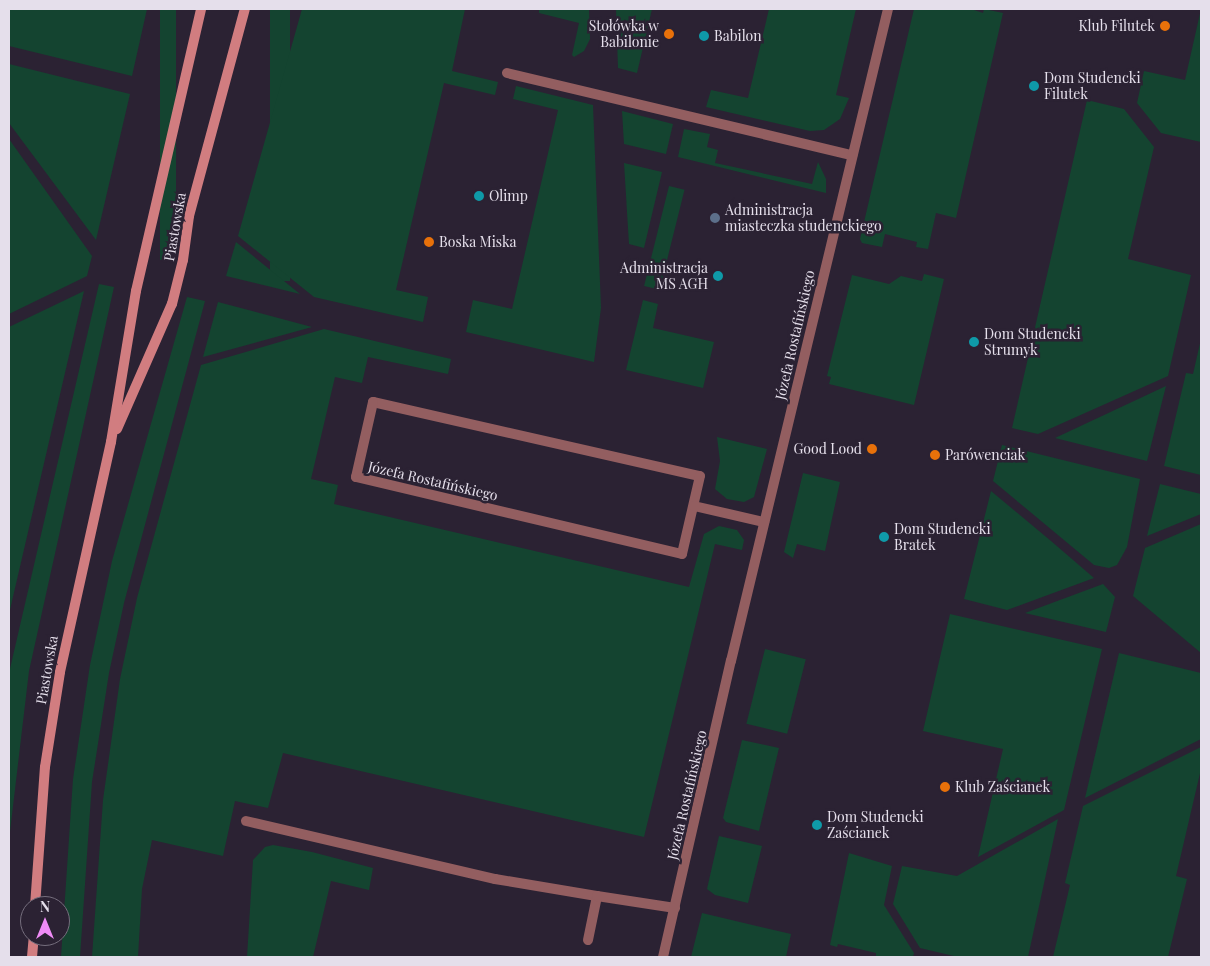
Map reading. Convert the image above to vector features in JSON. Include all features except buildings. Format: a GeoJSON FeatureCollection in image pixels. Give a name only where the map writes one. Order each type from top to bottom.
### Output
{"type":"FeatureCollection","features":[{"type":"Feature","properties":{"kind":"street","name":"Piastowska"},"geometry":{"type":"LineString","coordinates":[[36,896],[44,776],[53,713],[81,566],[111,442],[136,291],[201,9]]}},
{"type":"Feature","properties":{"kind":"street","name":"Piastowska"},"geometry":{"type":"LineString","coordinates":[[111,442],[172,304],[183,260],[189,216],[245,9]]}},
{"type":"Feature","properties":{"kind":"street","name":"Józefa Rostafińskiego"},"geometry":{"type":"LineString","coordinates":[[663,957],[764,522],[888,9]]}},
{"type":"Feature","properties":{"kind":"street"},"geometry":{"type":"LineString","coordinates":[[507,73],[852,155]]}},
{"type":"Feature","properties":{"kind":"street","name":"Józefa Rostafińskiego"},"geometry":{"type":"LineString","coordinates":[[373,402],[700,476],[694,506],[682,554],[356,477],[373,402]]}},
{"type":"Feature","properties":{"kind":"street"},"geometry":{"type":"LineString","coordinates":[[694,506],[764,522]]}},
{"type":"Feature","properties":{"kind":"street"},"geometry":{"type":"LineString","coordinates":[[246,821],[495,879],[675,908]]}},
{"type":"Feature","properties":{"kind":"street"},"geometry":{"type":"LineString","coordinates":[[588,940],[597,896]]}},
{"type":"Feature","properties":{"kind":"green space"},"geometry":{"type":"Polygon","coordinates":[[[9,9],[147,9],[132,76],[9,46],[9,9]]]}},
{"type":"Feature","properties":{"kind":"green space"},"geometry":{"type":"Polygon","coordinates":[[[160,9],[176,9],[176,260],[160,260],[160,9]]]}},
{"type":"Feature","properties":{"kind":"green space"},"geometry":{"type":"Polygon","coordinates":[[[270,9],[290,9],[290,281],[270,281],[270,9]]]}},
{"type":"Feature","properties":{"kind":"green space"},"geometry":{"type":"Polygon","coordinates":[[[302,9],[465,9],[452,71],[498,82],[495,95],[444,83],[396,290],[428,297],[423,322],[314,297],[238,236],[302,9]]]}},
{"type":"Feature","properties":{"kind":"green space"},"geometry":{"type":"Polygon","coordinates":[[[539,9],[589,9],[590,39],[584,51],[574,57],[572,55],[579,23],[539,13],[539,9]]]}},
{"type":"Feature","properties":{"kind":"green space"},"geometry":{"type":"Polygon","coordinates":[[[616,9],[652,9],[637,73],[618,68],[616,9]]]}},
{"type":"Feature","properties":{"kind":"green space"},"geometry":{"type":"Polygon","coordinates":[[[769,9],[856,9],[836,95],[849,98],[840,119],[824,130],[810,131],[706,107],[711,90],[748,98],[769,9]]]}},
{"type":"Feature","properties":{"kind":"green space"},"geometry":{"type":"Polygon","coordinates":[[[914,9],[971,9],[983,13],[984,9],[1003,13],[956,218],[936,213],[928,249],[916,247],[917,242],[885,234],[882,247],[862,243],[860,239],[914,9]]]}},
{"type":"Feature","properties":{"kind":"green space"},"geometry":{"type":"Polygon","coordinates":[[[1201,9],[1201,142],[1161,133],[1137,103],[1144,71],[1185,80],[1201,9]]]}},
{"type":"Feature","properties":{"kind":"green space"},"geometry":{"type":"Polygon","coordinates":[[[9,64],[130,94],[96,240],[9,123],[9,64]]]}},
{"type":"Feature","properties":{"kind":"green space"},"geometry":{"type":"Polygon","coordinates":[[[516,86],[593,105],[601,308],[594,362],[466,332],[473,300],[512,309],[558,110],[513,99],[516,86]]]}},
{"type":"Feature","properties":{"kind":"green space"},"geometry":{"type":"Polygon","coordinates":[[[1087,100],[1124,109],[1154,147],[1128,259],[1191,275],[1168,376],[1038,434],[1012,428],[1087,100]]]}},
{"type":"Feature","properties":{"kind":"green space"},"geometry":{"type":"Polygon","coordinates":[[[622,111],[673,124],[666,154],[624,144],[622,111]]]}},
{"type":"Feature","properties":{"kind":"green space"},"geometry":{"type":"Polygon","coordinates":[[[684,129],[710,134],[707,147],[718,150],[715,163],[812,184],[818,162],[826,179],[826,193],[678,157],[684,129]]]}},
{"type":"Feature","properties":{"kind":"green space"},"geometry":{"type":"Polygon","coordinates":[[[9,139],[92,256],[87,276],[9,314],[9,139]]]}},
{"type":"Feature","properties":{"kind":"green space"},"geometry":{"type":"Polygon","coordinates":[[[624,163],[662,172],[644,248],[629,244],[624,163]]]}},
{"type":"Feature","properties":{"kind":"green space"},"geometry":{"type":"Polygon","coordinates":[[[669,186],[685,190],[660,290],[644,286],[669,186]]]}},
{"type":"Feature","properties":{"kind":"green space"},"geometry":{"type":"Polygon","coordinates":[[[236,242],[300,294],[226,276],[236,242]]]}},
{"type":"Feature","properties":{"kind":"green space"},"geometry":{"type":"Polygon","coordinates":[[[924,274],[944,279],[914,405],[829,384],[831,377],[827,376],[852,275],[889,284],[901,276],[922,281],[924,274]]]}},
{"type":"Feature","properties":{"kind":"green space"},"geometry":{"type":"Polygon","coordinates":[[[99,284],[114,287],[29,671],[9,840],[9,673],[99,284]]]}},
{"type":"Feature","properties":{"kind":"green space"},"geometry":{"type":"Polygon","coordinates":[[[84,291],[9,614],[9,327],[84,291]]]}},
{"type":"Feature","properties":{"kind":"green space"},"geometry":{"type":"Polygon","coordinates":[[[187,297],[205,301],[124,603],[109,673],[92,782],[80,957],[61,957],[62,946],[70,946],[70,896],[65,896],[73,779],[90,665],[112,561],[187,297]]]}},
{"type":"Feature","properties":{"kind":"green space"},"geometry":{"type":"Polygon","coordinates":[[[643,300],[658,304],[653,328],[714,342],[703,388],[626,370],[643,300]]]}},
{"type":"Feature","properties":{"kind":"green space"},"geometry":{"type":"Polygon","coordinates":[[[218,302],[312,327],[203,357],[218,302]]]}},
{"type":"Feature","properties":{"kind":"green space"},"geometry":{"type":"Polygon","coordinates":[[[324,329],[451,359],[448,374],[368,357],[362,383],[335,377],[311,479],[338,485],[334,504],[689,587],[704,534],[719,526],[737,530],[744,540],[742,550],[715,544],[644,837],[283,753],[268,808],[235,801],[223,856],[152,840],[142,889],[138,957],[92,957],[103,800],[120,679],[137,598],[201,365],[324,329]]]}},
{"type":"Feature","properties":{"kind":"green space"},"geometry":{"type":"Polygon","coordinates":[[[1201,339],[1201,475],[1164,466],[1186,373],[1193,374],[1201,339]]]}},
{"type":"Feature","properties":{"kind":"green space"},"geometry":{"type":"Polygon","coordinates":[[[1166,386],[1147,461],[1055,438],[1166,386]]]}},
{"type":"Feature","properties":{"kind":"green space"},"geometry":{"type":"Polygon","coordinates":[[[717,437],[767,449],[754,497],[744,502],[727,499],[715,489],[720,461],[717,437]]]}},
{"type":"Feature","properties":{"kind":"green space"},"geometry":{"type":"Polygon","coordinates":[[[1002,445],[1140,479],[1127,547],[1117,565],[1109,568],[1094,565],[993,481],[1002,445]]]}},
{"type":"Feature","properties":{"kind":"green space"},"geometry":{"type":"Polygon","coordinates":[[[803,473],[840,482],[825,551],[797,544],[793,558],[784,552],[803,473]]]}},
{"type":"Feature","properties":{"kind":"green space"},"geometry":{"type":"Polygon","coordinates":[[[1160,484],[1201,494],[1201,514],[1147,536],[1160,484]]]}},
{"type":"Feature","properties":{"kind":"green space"},"geometry":{"type":"Polygon","coordinates":[[[991,491],[1094,578],[1007,610],[964,599],[991,491]]]}},
{"type":"Feature","properties":{"kind":"green space"},"geometry":{"type":"Polygon","coordinates":[[[1201,524],[1201,653],[1133,596],[1145,548],[1201,524]]]}},
{"type":"Feature","properties":{"kind":"green space"},"geometry":{"type":"Polygon","coordinates":[[[1103,584],[1115,597],[1106,632],[1025,613],[1103,584]]]}},
{"type":"Feature","properties":{"kind":"green space"},"geometry":{"type":"Polygon","coordinates":[[[950,614],[1102,649],[1064,810],[978,857],[1003,749],[923,731],[950,614]]]}},
{"type":"Feature","properties":{"kind":"green space"},"geometry":{"type":"Polygon","coordinates":[[[765,649],[806,659],[787,734],[746,724],[765,649]]]}},
{"type":"Feature","properties":{"kind":"green space"},"geometry":{"type":"Polygon","coordinates":[[[1119,653],[1201,673],[1201,739],[1085,798],[1119,653]]]}},
{"type":"Feature","properties":{"kind":"green space"},"geometry":{"type":"Polygon","coordinates":[[[742,740],[779,748],[759,831],[726,822],[723,818],[742,740]]]}},
{"type":"Feature","properties":{"kind":"green space"},"geometry":{"type":"Polygon","coordinates":[[[1201,747],[1201,769],[1176,876],[1187,879],[1168,957],[1053,957],[1070,885],[1065,883],[1083,806],[1201,747]]]}},
{"type":"Feature","properties":{"kind":"green space"},"geometry":{"type":"Polygon","coordinates":[[[1058,819],[1028,957],[958,957],[920,948],[893,904],[902,866],[957,876],[1058,819]]]}},
{"type":"Feature","properties":{"kind":"green space"},"geometry":{"type":"Polygon","coordinates":[[[719,836],[762,846],[748,903],[715,895],[707,889],[719,836]]]}},
{"type":"Feature","properties":{"kind":"green space"},"geometry":{"type":"Polygon","coordinates":[[[273,845],[312,852],[373,868],[369,890],[331,881],[313,957],[247,957],[253,860],[265,847],[273,845]]]}},
{"type":"Feature","properties":{"kind":"green space"},"geometry":{"type":"Polygon","coordinates":[[[849,853],[892,866],[884,905],[914,953],[913,957],[876,957],[876,953],[838,944],[837,947],[830,945],[849,853]]]}},
{"type":"Feature","properties":{"kind":"green space"},"geometry":{"type":"Polygon","coordinates":[[[702,913],[791,934],[786,957],[691,957],[702,913]]]}},
{"type":"Feature","properties":{"kind":"place","name":"Klub Filutek"},"geometry":{"type":"Point","coordinates":[1165,26]}},
{"type":"Feature","properties":{"kind":"place","name":"Stołówka w Babilonie"},"geometry":{"type":"Point","coordinates":[669,34]}},
{"type":"Feature","properties":{"kind":"place","name":"Babilon"},"geometry":{"type":"Point","coordinates":[704,36]}},
{"type":"Feature","properties":{"kind":"place","name":"Dom Studencki Filutek"},"geometry":{"type":"Point","coordinates":[1034,86]}},
{"type":"Feature","properties":{"kind":"place","name":"Olimp"},"geometry":{"type":"Point","coordinates":[479,196]}},
{"type":"Feature","properties":{"kind":"place","name":"Administracja miasteczka studenckiego"},"geometry":{"type":"Point","coordinates":[715,218]}},
{"type":"Feature","properties":{"kind":"place","name":"Boska Miska"},"geometry":{"type":"Point","coordinates":[429,242]}},
{"type":"Feature","properties":{"kind":"place","name":"Administracja MS AGH"},"geometry":{"type":"Point","coordinates":[718,276]}},
{"type":"Feature","properties":{"kind":"place","name":"Dom Studencki Strumyk"},"geometry":{"type":"Point","coordinates":[974,342]}},
{"type":"Feature","properties":{"kind":"place","name":"Good Lood"},"geometry":{"type":"Point","coordinates":[872,449]}},
{"type":"Feature","properties":{"kind":"place","name":"Parówenciak"},"geometry":{"type":"Point","coordinates":[935,455]}},
{"type":"Feature","properties":{"kind":"place","name":"Dom Studencki Bratek"},"geometry":{"type":"Point","coordinates":[884,537]}},
{"type":"Feature","properties":{"kind":"place","name":"Klub Zaścianek"},"geometry":{"type":"Point","coordinates":[945,787]}},
{"type":"Feature","properties":{"kind":"place","name":"Dom Studencki Zaścianek"},"geometry":{"type":"Point","coordinates":[817,825]}}]}
